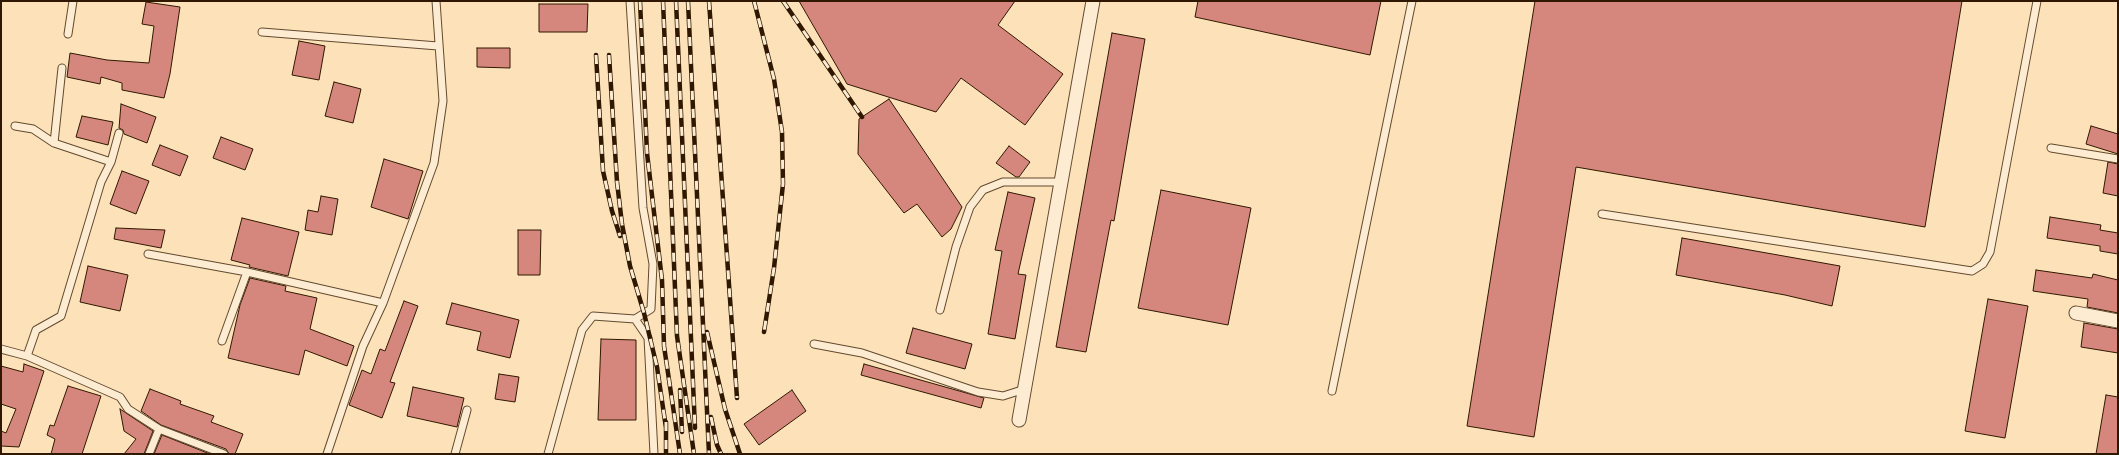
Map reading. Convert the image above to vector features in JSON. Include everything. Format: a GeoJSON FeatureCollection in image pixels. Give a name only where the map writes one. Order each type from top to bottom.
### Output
{"type":"FeatureCollection","features":[{"type":"Feature","properties":{"kind":"street"},"geometry":{"type":"LineString","coordinates":[[1019,420],[1093,1]]}},
{"type":"Feature","properties":{"kind":"street"},"geometry":{"type":"LineString","coordinates":[[2076,313],[2118,321]]}},
{"type":"Feature","properties":{"kind":"lane"},"geometry":{"type":"LineString","coordinates":[[68,34],[73,1]]}},
{"type":"Feature","properties":{"kind":"lane"},"geometry":{"type":"LineString","coordinates":[[327,454],[363,346],[383,303],[434,163],[443,101],[436,1]]}},
{"type":"Feature","properties":{"kind":"lane"},"geometry":{"type":"LineString","coordinates":[[548,454],[582,330],[593,316],[635,319],[651,309],[653,264],[643,208],[630,1]]}},
{"type":"Feature","properties":{"kind":"lane"},"geometry":{"type":"LineString","coordinates":[[1332,391],[1412,1]]}},
{"type":"Feature","properties":{"kind":"lane"},"geometry":{"type":"LineString","coordinates":[[1602,214],[1972,271],[1983,264],[1990,252],[2037,1]]}},
{"type":"Feature","properties":{"kind":"lane"},"geometry":{"type":"LineString","coordinates":[[262,32],[438,46]]}},
{"type":"Feature","properties":{"kind":"lane"},"geometry":{"type":"LineString","coordinates":[[54,143],[62,68]]}},
{"type":"Feature","properties":{"kind":"lane"},"geometry":{"type":"LineString","coordinates":[[15,126],[33,129],[54,143],[111,162]]}},
{"type":"Feature","properties":{"kind":"lane"},"geometry":{"type":"LineString","coordinates":[[27,356],[36,330],[61,316],[102,182],[111,162],[119,134]]}},
{"type":"Feature","properties":{"kind":"lane"},"geometry":{"type":"LineString","coordinates":[[2051,148],[2118,159]]}},
{"type":"Feature","properties":{"kind":"lane"},"geometry":{"type":"LineString","coordinates":[[940,310],[956,247],[970,207],[983,190],[1003,182],[1061,182]]}},
{"type":"Feature","properties":{"kind":"lane"},"geometry":{"type":"LineString","coordinates":[[148,254],[247,272],[383,303]]}},
{"type":"Feature","properties":{"kind":"lane"},"geometry":{"type":"LineString","coordinates":[[222,341],[247,272]]}},
{"type":"Feature","properties":{"kind":"lane"},"geometry":{"type":"LineString","coordinates":[[635,319],[648,338],[654,454]]}},
{"type":"Feature","properties":{"kind":"lane"},"geometry":{"type":"LineString","coordinates":[[814,344],[862,353],[978,392],[1003,396],[1025,389]]}},
{"type":"Feature","properties":{"kind":"lane"},"geometry":{"type":"LineString","coordinates":[[1,349],[27,356],[120,397],[128,409],[159,429],[224,454]]}},
{"type":"Feature","properties":{"kind":"lane"},"geometry":{"type":"LineString","coordinates":[[455,454],[467,410]]}},
{"type":"Feature","properties":{"kind":"lane"},"geometry":{"type":"LineString","coordinates":[[149,454],[159,429]]}},
{"type":"Feature","properties":{"kind":"building"},"geometry":{"type":"Polygon","coordinates":[[[799,1],[1015,1],[998,25],[1063,74],[1025,125],[961,78],[936,112],[847,84],[799,1]]]}},
{"type":"Feature","properties":{"kind":"building"},"geometry":{"type":"Polygon","coordinates":[[[1198,1],[1381,1],[1370,55],[1195,17],[1198,1]]]}},
{"type":"Feature","properties":{"kind":"building"},"geometry":{"type":"Polygon","coordinates":[[[1535,1],[1962,1],[1925,227],[1576,167],[1534,437],[1467,426],[1535,1]]]}},
{"type":"Feature","properties":{"kind":"building"},"geometry":{"type":"Polygon","coordinates":[[[146,2],[180,7],[170,74],[164,98],[122,90],[122,83],[101,77],[100,84],[67,77],[70,53],[107,60],[149,63],[154,26],[142,24],[146,2]]]}},
{"type":"Feature","properties":{"kind":"building"},"geometry":{"type":"Polygon","coordinates":[[[539,4],[588,4],[587,32],[539,32],[539,4]]]}},
{"type":"Feature","properties":{"kind":"building"},"geometry":{"type":"Polygon","coordinates":[[[1112,33],[1145,39],[1114,221],[1111,220],[1086,352],[1056,347],[1112,33]]]}},
{"type":"Feature","properties":{"kind":"building"},"geometry":{"type":"Polygon","coordinates":[[[299,41],[325,46],[319,80],[292,75],[299,41]]]}},
{"type":"Feature","properties":{"kind":"building"},"geometry":{"type":"Polygon","coordinates":[[[477,48],[510,48],[510,68],[477,67],[477,48]]]}},
{"type":"Feature","properties":{"kind":"building"},"geometry":{"type":"Polygon","coordinates":[[[334,82],[361,89],[353,123],[325,116],[334,82]]]}},
{"type":"Feature","properties":{"kind":"building"},"geometry":{"type":"Polygon","coordinates":[[[889,99],[962,207],[951,229],[942,237],[917,204],[904,213],[858,154],[859,119],[889,99]]]}},
{"type":"Feature","properties":{"kind":"building"},"geometry":{"type":"Polygon","coordinates":[[[121,104],[156,117],[147,143],[124,134],[123,130],[119,128],[121,104]]]}},
{"type":"Feature","properties":{"kind":"building"},"geometry":{"type":"Polygon","coordinates":[[[82,116],[113,122],[108,145],[76,137],[82,116]]]}},
{"type":"Feature","properties":{"kind":"building"},"geometry":{"type":"Polygon","coordinates":[[[2091,126],[2118,134],[2118,154],[2086,144],[2091,126]]]}},
{"type":"Feature","properties":{"kind":"building"},"geometry":{"type":"Polygon","coordinates":[[[221,137],[253,149],[245,170],[213,158],[221,137]]]}},
{"type":"Feature","properties":{"kind":"building"},"geometry":{"type":"Polygon","coordinates":[[[160,145],[188,156],[180,176],[152,165],[160,145]]]}},
{"type":"Feature","properties":{"kind":"building"},"geometry":{"type":"Polygon","coordinates":[[[1009,146],[1030,162],[1019,177],[1016,177],[996,163],[1009,146]]]}},
{"type":"Feature","properties":{"kind":"building"},"geometry":{"type":"Polygon","coordinates":[[[384,159],[423,171],[408,219],[371,207],[384,159]]]}},
{"type":"Feature","properties":{"kind":"building"},"geometry":{"type":"Polygon","coordinates":[[[2108,162],[2118,164],[2118,196],[2103,193],[2108,162]]]}},
{"type":"Feature","properties":{"kind":"building"},"geometry":{"type":"Polygon","coordinates":[[[122,171],[149,181],[136,214],[110,204],[122,171]]]}},
{"type":"Feature","properties":{"kind":"building"},"geometry":{"type":"Polygon","coordinates":[[[1161,190],[1251,208],[1228,325],[1138,308],[1161,190]]]}},
{"type":"Feature","properties":{"kind":"building"},"geometry":{"type":"Polygon","coordinates":[[[1008,192],[1035,198],[1018,274],[1026,275],[1015,339],[988,334],[1002,251],[995,250],[1008,192]]]}},
{"type":"Feature","properties":{"kind":"building"},"geometry":{"type":"Polygon","coordinates":[[[321,196],[338,199],[332,235],[305,230],[308,210],[318,212],[321,196]]]}},
{"type":"Feature","properties":{"kind":"building"},"geometry":{"type":"Polygon","coordinates":[[[2050,217],[2101,225],[2100,230],[2118,233],[2118,254],[2100,251],[2100,246],[2047,238],[2050,217]]]}},
{"type":"Feature","properties":{"kind":"building"},"geometry":{"type":"Polygon","coordinates":[[[242,218],[299,232],[288,276],[249,267],[250,265],[231,260],[242,218]]]}},
{"type":"Feature","properties":{"kind":"building"},"geometry":{"type":"Polygon","coordinates":[[[116,228],[165,230],[161,248],[114,239],[116,228]]]}},
{"type":"Feature","properties":{"kind":"building"},"geometry":{"type":"Polygon","coordinates":[[[518,230],[541,230],[540,275],[518,275],[518,230]]]}},
{"type":"Feature","properties":{"kind":"building"},"geometry":{"type":"Polygon","coordinates":[[[1682,238],[1840,266],[1832,306],[1785,295],[1676,275],[1682,238]]]}},
{"type":"Feature","properties":{"kind":"building"},"geometry":{"type":"Polygon","coordinates":[[[88,266],[128,275],[120,311],[80,302],[88,266]]]}},
{"type":"Feature","properties":{"kind":"building"},"geometry":{"type":"Polygon","coordinates":[[[2036,270],[2092,278],[2093,274],[2118,280],[2118,313],[2087,307],[2088,299],[2033,291],[2036,270]]]}},
{"type":"Feature","properties":{"kind":"building"},"geometry":{"type":"Polygon","coordinates":[[[250,278],[286,286],[285,291],[317,298],[310,329],[354,346],[347,366],[305,350],[299,375],[228,358],[240,305],[250,278]]]}},
{"type":"Feature","properties":{"kind":"building"},"geometry":{"type":"Polygon","coordinates":[[[1988,299],[2028,306],[2005,438],[1965,431],[1988,299]]]}},
{"type":"Feature","properties":{"kind":"building"},"geometry":{"type":"Polygon","coordinates":[[[404,301],[418,306],[390,382],[395,383],[382,418],[349,405],[362,370],[371,374],[380,349],[385,351],[404,301]]]}},
{"type":"Feature","properties":{"kind":"building"},"geometry":{"type":"Polygon","coordinates":[[[452,303],[519,320],[510,358],[477,350],[481,332],[446,324],[452,303]]]}},
{"type":"Feature","properties":{"kind":"building"},"geometry":{"type":"Polygon","coordinates":[[[2084,323],[2118,329],[2118,353],[2081,347],[2084,323]]]}},
{"type":"Feature","properties":{"kind":"building"},"geometry":{"type":"Polygon","coordinates":[[[913,328],[972,344],[965,369],[906,353],[913,328]]]}},
{"type":"Feature","properties":{"kind":"building"},"geometry":{"type":"Polygon","coordinates":[[[601,339],[636,340],[636,420],[598,420],[601,339]]]}},
{"type":"Feature","properties":{"kind":"building"},"geometry":{"type":"Polygon","coordinates":[[[24,364],[44,371],[19,447],[1,446],[1,431],[6,433],[16,409],[1,404],[1,366],[23,372],[24,364]]]}},
{"type":"Feature","properties":{"kind":"building"},"geometry":{"type":"Polygon","coordinates":[[[864,364],[984,398],[981,408],[861,375],[864,364]]]}},
{"type":"Feature","properties":{"kind":"building"},"geometry":{"type":"Polygon","coordinates":[[[499,374],[519,377],[515,402],[495,399],[499,374]]]}},
{"type":"Feature","properties":{"kind":"building"},"geometry":{"type":"Polygon","coordinates":[[[68,386],[101,396],[82,454],[51,454],[55,439],[47,435],[50,425],[54,426],[68,386]]]}},
{"type":"Feature","properties":{"kind":"building"},"geometry":{"type":"Polygon","coordinates":[[[413,387],[464,398],[457,427],[407,416],[413,387]]]}},
{"type":"Feature","properties":{"kind":"building"},"geometry":{"type":"Polygon","coordinates":[[[150,389],[181,401],[180,404],[214,416],[211,422],[243,434],[235,454],[229,454],[226,449],[161,425],[141,411],[150,389]]]}},
{"type":"Feature","properties":{"kind":"building"},"geometry":{"type":"Polygon","coordinates":[[[792,390],[806,411],[759,445],[744,424],[792,390]]]}},
{"type":"Feature","properties":{"kind":"building"},"geometry":{"type":"Polygon","coordinates":[[[2106,395],[2118,397],[2118,454],[2096,454],[2106,395]]]}},
{"type":"Feature","properties":{"kind":"building"},"geometry":{"type":"Polygon","coordinates":[[[120,409],[153,431],[144,454],[124,454],[136,439],[124,431],[120,409]]]}},
{"type":"Feature","properties":{"kind":"building"},"geometry":{"type":"Polygon","coordinates":[[[162,435],[210,454],[154,454],[162,435]]]}},
{"type":"Feature","properties":{"kind":"railway"},"geometry":{"type":"LineString","coordinates":[[640,1],[647,153],[662,280],[664,346],[680,454]]}},
{"type":"Feature","properties":{"kind":"railway"},"geometry":{"type":"LineString","coordinates":[[663,1],[677,336],[694,454]]}},
{"type":"Feature","properties":{"kind":"railway"},"geometry":{"type":"LineString","coordinates":[[676,1],[695,428]]}},
{"type":"Feature","properties":{"kind":"railway"},"geometry":{"type":"LineString","coordinates":[[688,1],[709,454]]}},
{"type":"Feature","properties":{"kind":"railway"},"geometry":{"type":"LineString","coordinates":[[709,1],[737,398]]}},
{"type":"Feature","properties":{"kind":"railway"},"geometry":{"type":"LineString","coordinates":[[754,1],[774,79],[782,132],[783,184],[774,268],[764,332]]}},
{"type":"Feature","properties":{"kind":"railway"},"geometry":{"type":"LineString","coordinates":[[783,1],[862,117]]}},
{"type":"Feature","properties":{"kind":"railway"},"geometry":{"type":"LineString","coordinates":[[596,55],[603,171],[612,211],[620,236]]}},
{"type":"Feature","properties":{"kind":"railway"},"geometry":{"type":"LineString","coordinates":[[609,55],[617,182],[622,224],[630,266],[644,313],[657,367],[666,428]]}},
{"type":"Feature","properties":{"kind":"railway"},"geometry":{"type":"LineString","coordinates":[[707,332],[725,409],[740,454]]}},
{"type":"Feature","properties":{"kind":"railway"},"geometry":{"type":"LineString","coordinates":[[680,390],[682,432]]}},
{"type":"Feature","properties":{"kind":"railway"},"geometry":{"type":"LineString","coordinates":[[711,417],[717,445],[721,454]]}},
{"type":"Feature","properties":{"kind":"railway"},"geometry":{"type":"LineString","coordinates":[[666,422],[666,454]]}}]}
